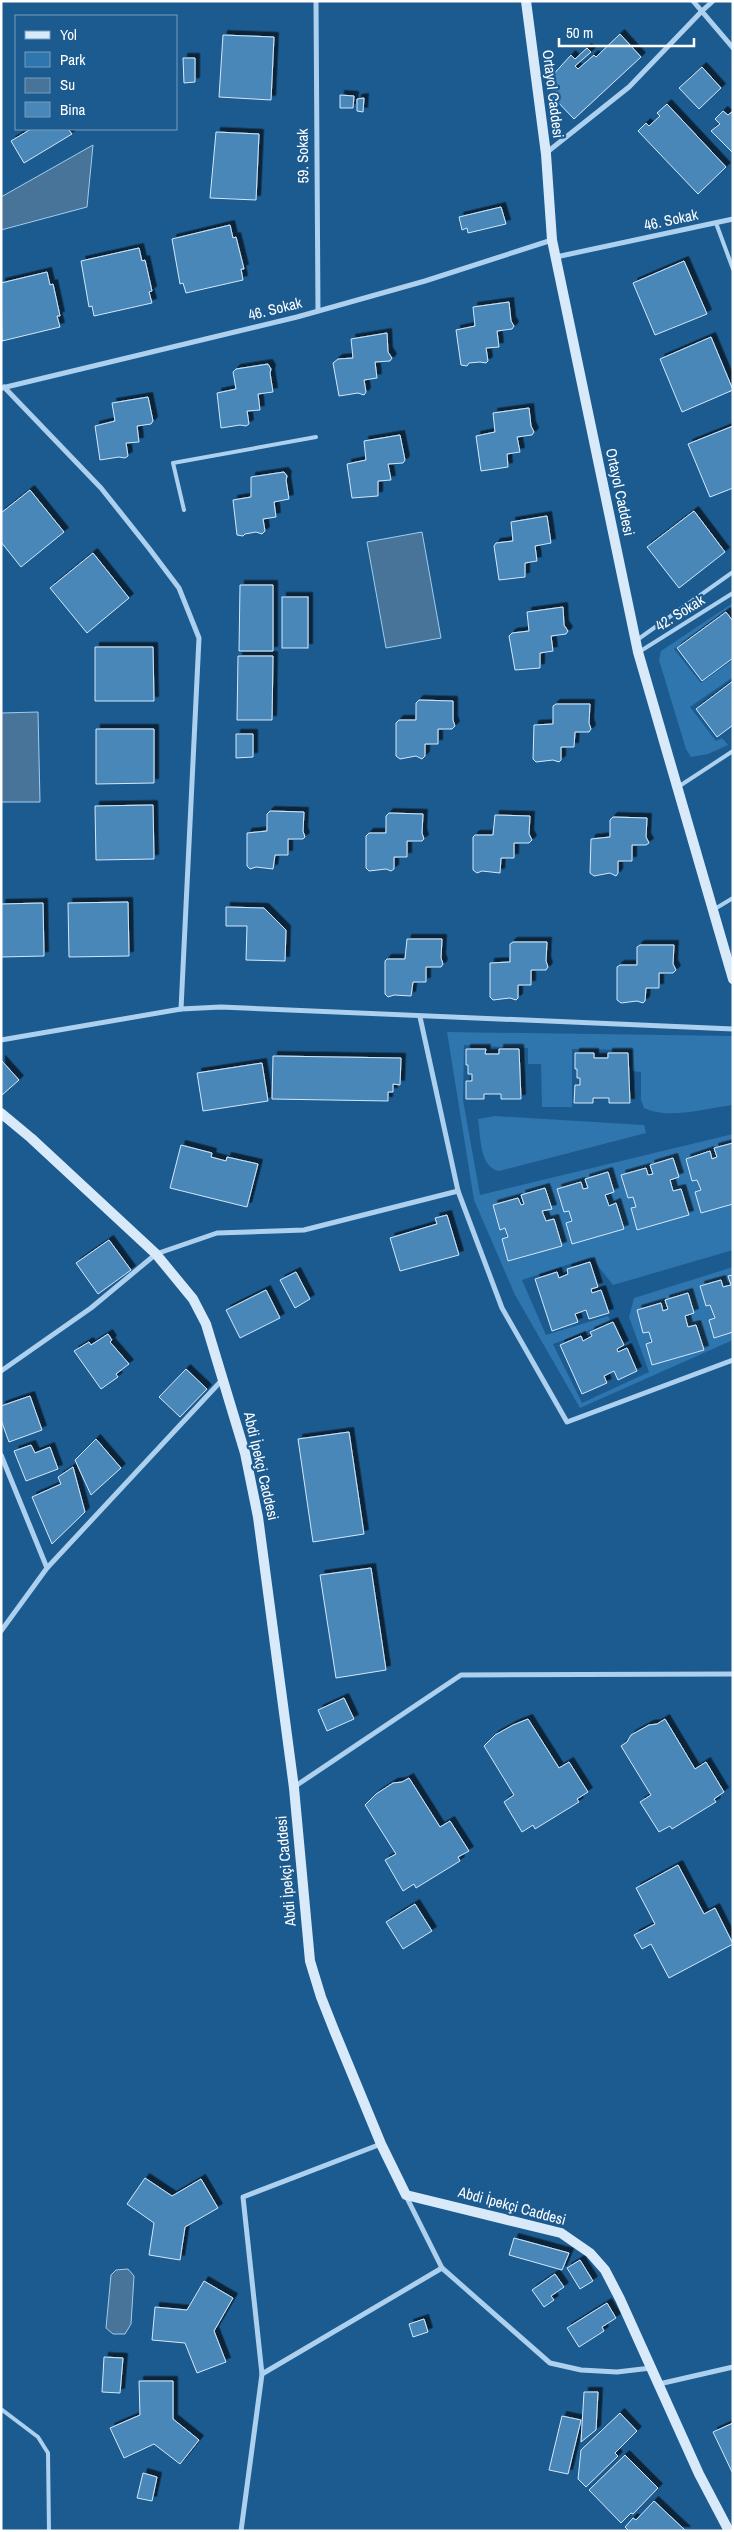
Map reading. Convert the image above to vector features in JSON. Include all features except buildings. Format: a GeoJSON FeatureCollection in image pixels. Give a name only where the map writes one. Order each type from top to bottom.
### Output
{"type":"FeatureCollection","features":[{"type":"Feature","properties":{"kind":"street","name":"59. Sokak"},"geometry":{"type":"LineString","coordinates":[[316,1],[318,311]]}},
{"type":"Feature","properties":{"kind":"street","name":"Ortayol Caddesi"},"geometry":{"type":"LineString","coordinates":[[526,1],[546,154],[552,240],[638,652],[733,978]]}},
{"type":"Feature","properties":{"kind":"street"},"geometry":{"type":"LineString","coordinates":[[693,1],[733,48]]}},
{"type":"Feature","properties":{"kind":"street"},"geometry":{"type":"LineString","coordinates":[[546,154],[629,87],[713,1]]}},
{"type":"Feature","properties":{"kind":"street","name":"46. Sokak"},"geometry":{"type":"LineString","coordinates":[[556,258],[733,219]]}},
{"type":"Feature","properties":{"kind":"street","name":"46. Sokak"},"geometry":{"type":"LineString","coordinates":[[3,387],[318,311],[425,281],[552,240]]}},
{"type":"Feature","properties":{"kind":"street"},"geometry":{"type":"LineString","coordinates":[[3,387],[101,488],[154,554],[179,588],[199,638],[181,1009]]}},
{"type":"Feature","properties":{"kind":"street"},"geometry":{"type":"LineString","coordinates":[[1,1040],[181,1009],[221,1007],[733,1029]]}},
{"type":"Feature","properties":{"kind":"street"},"geometry":{"type":"LineString","coordinates":[[420,1017],[458,1191],[502,1308],[567,1422],[733,1360]]}},
{"type":"Feature","properties":{"kind":"street","name":"Abdi İpekçi Caddesi"},"geometry":{"type":"LineString","coordinates":[[1,1113],[31,1138],[156,1254],[193,1299],[206,1324],[224,1378],[245,1453],[258,1517],[294,1788],[310,1961],[321,1997],[381,2144],[406,2195],[561,2233],[576,2241],[590,2253],[605,2270],[652,2368],[699,2474],[729,2531]]}},
{"type":"Feature","properties":{"kind":"street"},"geometry":{"type":"LineString","coordinates":[[1,1371],[91,1308],[156,1254],[217,1233],[304,1230],[458,1191]]}},
{"type":"Feature","properties":{"kind":"street"},"geometry":{"type":"LineString","coordinates":[[1,1631],[47,1568],[224,1378]]}},
{"type":"Feature","properties":{"kind":"street"},"geometry":{"type":"LineString","coordinates":[[1,1455],[47,1568]]}},
{"type":"Feature","properties":{"kind":"street"},"geometry":{"type":"LineString","coordinates":[[294,1788],[462,1675],[733,1674]]}},
{"type":"Feature","properties":{"kind":"street"},"geometry":{"type":"LineString","coordinates":[[241,2531],[262,2374],[243,2197],[381,2144]]}},
{"type":"Feature","properties":{"kind":"street"},"geometry":{"type":"LineString","coordinates":[[406,2195],[442,2268],[550,2363],[590,2371],[618,2372],[652,2368]]}},
{"type":"Feature","properties":{"kind":"street"},"geometry":{"type":"LineString","coordinates":[[262,2374],[442,2268]]}},
{"type":"Feature","properties":{"kind":"street"},"geometry":{"type":"LineString","coordinates":[[659,2384],[733,2367]]}},
{"type":"Feature","properties":{"kind":"lane"},"geometry":{"type":"LineString","coordinates":[[716,222],[733,269]]}},
{"type":"Feature","properties":{"kind":"lane"},"geometry":{"type":"LineString","coordinates":[[184,510],[173,463],[316,437]]}},
{"type":"Feature","properties":{"kind":"lane"},"geometry":{"type":"LineString","coordinates":[[636,640],[733,572]]}},
{"type":"Feature","properties":{"kind":"lane","name":"42. Sokak"},"geometry":{"type":"LineString","coordinates":[[638,652],[733,593]]}},
{"type":"Feature","properties":{"kind":"lane"},"geometry":{"type":"LineString","coordinates":[[677,787],[733,750]]}},
{"type":"Feature","properties":{"kind":"lane"},"geometry":{"type":"LineString","coordinates":[[712,911],[733,898]]}},
{"type":"Feature","properties":{"kind":"lane"},"geometry":{"type":"LineString","coordinates":[[1,2409],[38,2437],[48,2453],[49,2531]]}},
{"type":"Feature","properties":{"kind":"green space"},"geometry":{"type":"Polygon","coordinates":[[[733,603],[733,617],[727,610],[674,649],[701,683],[733,660],[733,677],[690,707],[716,741],[722,738],[728,745],[708,754],[691,757],[686,749],[659,660],[661,651],[733,603]]]}},
{"type":"Feature","properties":{"kind":"green space"},"geometry":{"type":"Polygon","coordinates":[[[447,1032],[733,1036],[733,1105],[676,1113],[665,1113],[644,1108],[641,1100],[641,1072],[632,1071],[632,1050],[572,1049],[572,1107],[542,1107],[541,1064],[528,1064],[528,1048],[464,1045],[463,1100],[480,1195],[733,1134],[733,1250],[613,1285],[591,1257],[522,1280],[546,1335],[608,1316],[611,1322],[553,1344],[582,1403],[649,1372],[629,1317],[634,1298],[733,1267],[733,1340],[580,1408],[515,1295],[474,1200],[447,1032]]]}},
{"type":"Feature","properties":{"kind":"green space"},"geometry":{"type":"Polygon","coordinates":[[[495,1116],[644,1125],[646,1133],[499,1171],[492,1168],[484,1158],[478,1119],[495,1116]]]}},
{"type":"Feature","properties":{"kind":"water"},"geometry":{"type":"Polygon","coordinates":[[[93,145],[87,207],[1,230],[1,197],[93,145]]]}},
{"type":"Feature","properties":{"kind":"water"},"geometry":{"type":"Polygon","coordinates":[[[422,532],[441,638],[386,648],[367,542],[422,532]]]}},
{"type":"Feature","properties":{"kind":"water"},"geometry":{"type":"Polygon","coordinates":[[[38,712],[40,802],[1,802],[1,713],[38,712]]]}},
{"type":"Feature","properties":{"kind":"water"},"geometry":{"type":"Polygon","coordinates":[[[128,2269],[134,2276],[131,2324],[125,2334],[113,2334],[106,2328],[111,2275],[116,2270],[128,2269]]]}}]}
